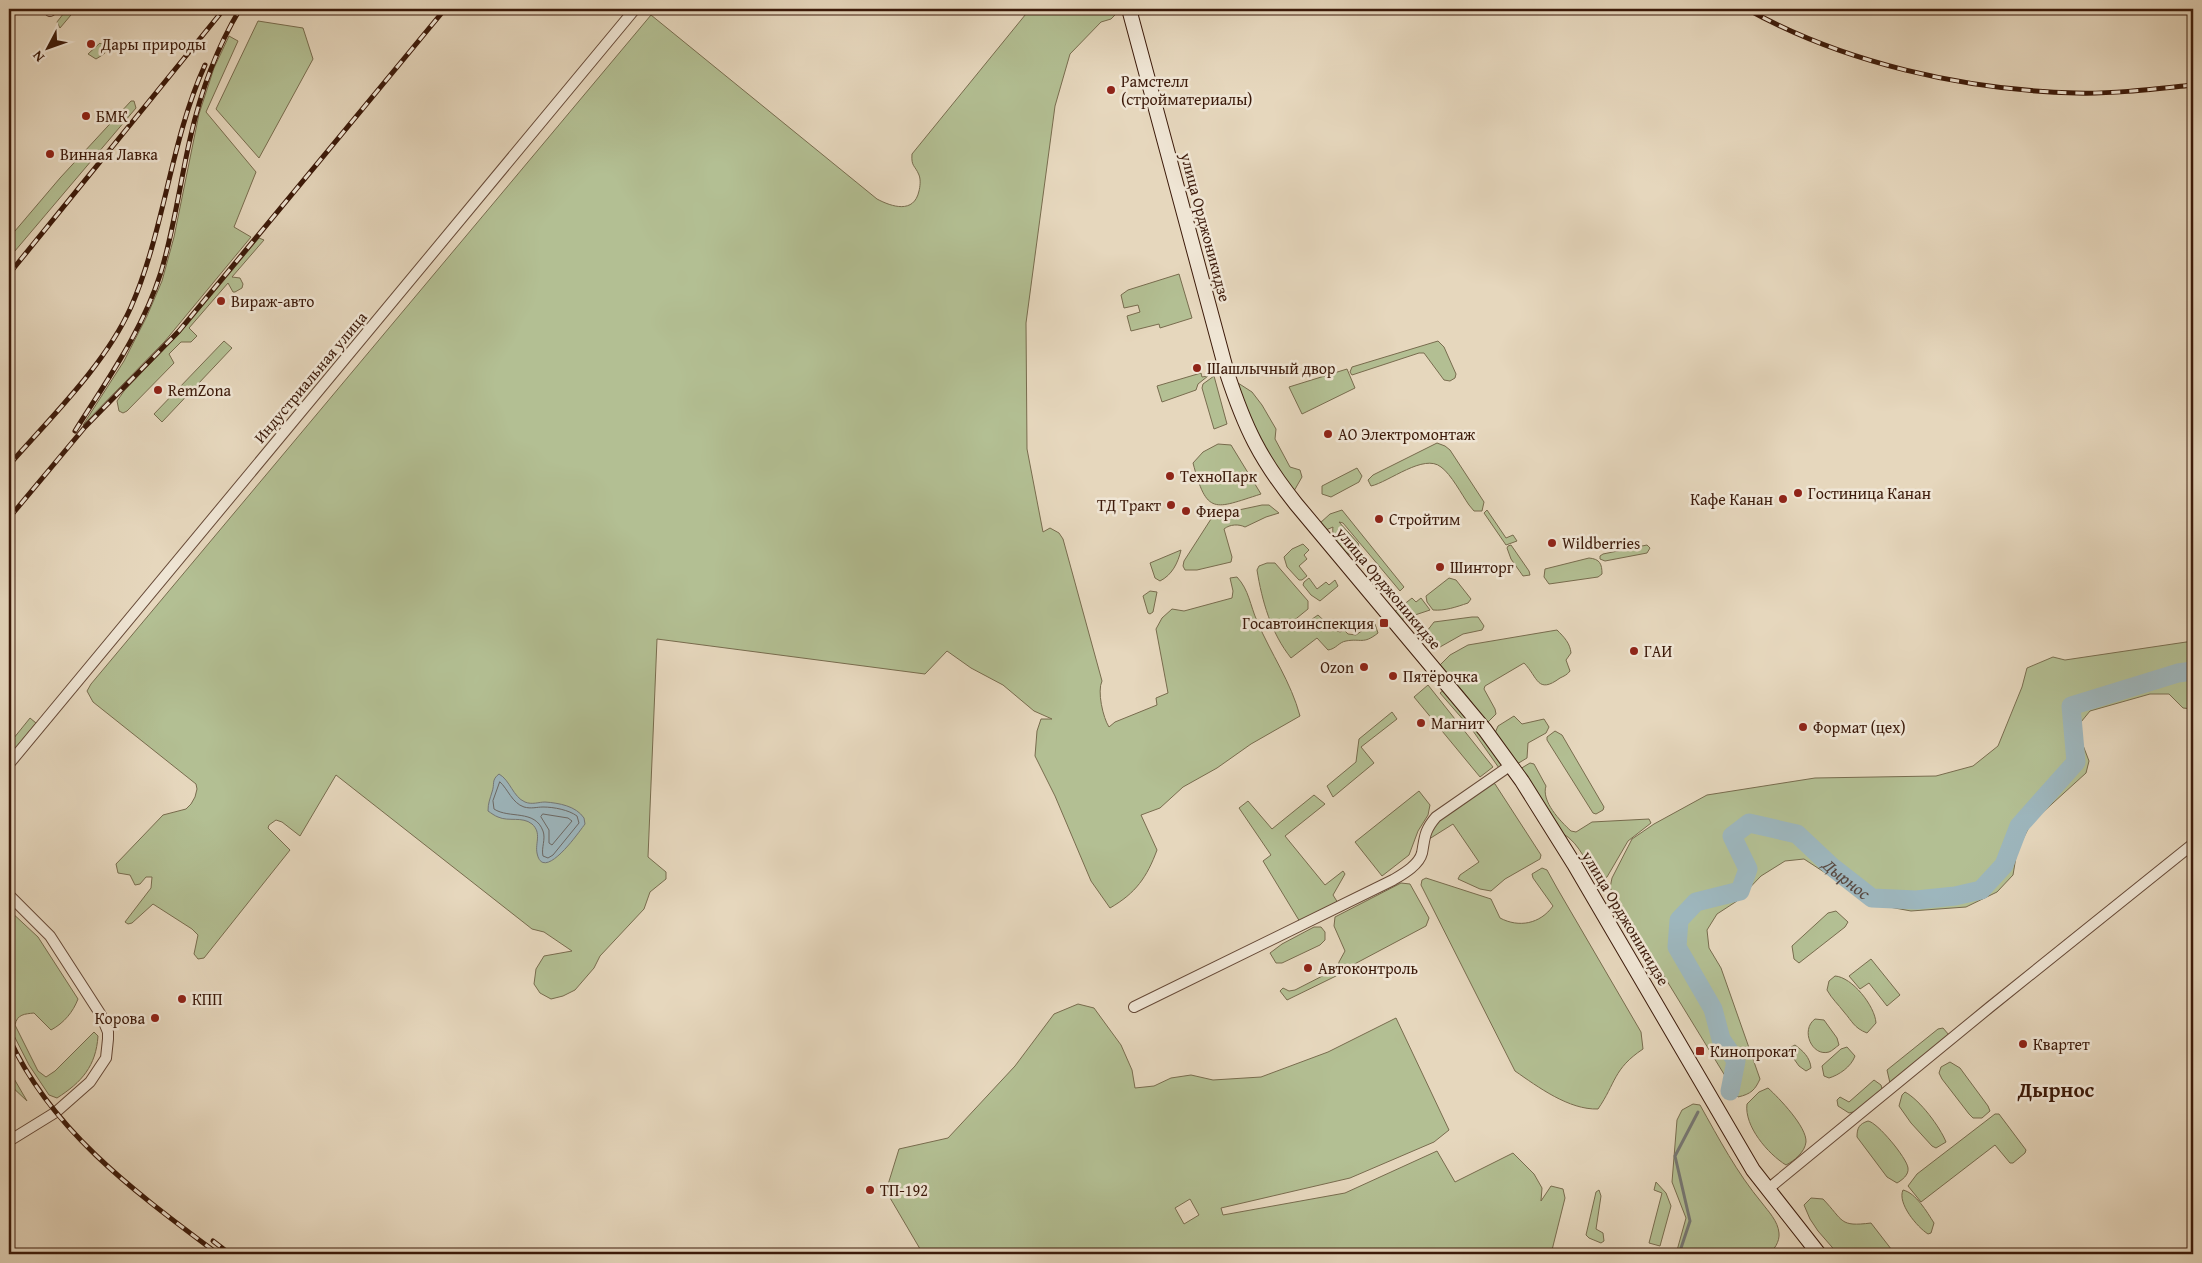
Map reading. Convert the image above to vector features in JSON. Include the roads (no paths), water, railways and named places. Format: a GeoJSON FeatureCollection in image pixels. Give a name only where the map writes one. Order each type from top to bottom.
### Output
{"type":"FeatureCollection","features":[{"type":"Feature","properties":{"kind":"main road","name":"улица Орджоникидзе"},"geometry":{"type":"LineString","coordinates":[[1129,9],[1228,373],[1244,423],[1255,446],[1296,504],[1485,730],[1511,766],[1574,864],[1742,1152],[1768,1189],[1819,1254]]}},
{"type":"Feature","properties":{"kind":"street","name":"Индустриальная улица"},"geometry":{"type":"LineString","coordinates":[[9,764],[635,9]]}},
{"type":"Feature","properties":{"kind":"street"},"geometry":{"type":"LineString","coordinates":[[1134,1007],[1394,880],[1410,868],[1422,855],[1422,843],[1427,827],[1436,817],[1511,766]]}},
{"type":"Feature","properties":{"kind":"street"},"geometry":{"type":"LineString","coordinates":[[1768,1189],[2029,975],[2193,844]]}},
{"type":"Feature","properties":{"kind":"street"},"geometry":{"type":"LineString","coordinates":[[9,895],[55,944],[101,1015],[108,1032],[106,1058],[90,1082],[56,1112],[9,1141]]}},
{"type":"Feature","properties":{"kind":"water"},"geometry":{"type":"Polygon","coordinates":[[[499,774],[521,800],[528,803],[545,802],[561,804],[572,808],[584,818],[585,824],[569,845],[553,860],[546,863],[541,861],[537,853],[537,831],[532,824],[524,820],[502,818],[488,811],[494,780],[499,774]]]}},
{"type":"Feature","properties":{"kind":"waterway","name":"Дырнос"},"geometry":{"type":"LineString","coordinates":[[1730,1091],[1736,1061],[1721,1039],[1713,1009],[1677,947],[1679,920],[1696,902],[1740,891],[1748,869],[1732,836],[1749,823],[1797,834],[1831,866],[1872,898],[1916,900],[1955,896],[1981,890],[2004,865],[2019,826],[2076,762],[2071,706],[2178,673],[2193,671]]}},
{"type":"Feature","properties":{"kind":"waterway","name":"Дырнос"},"geometry":{"type":"LineString","coordinates":[[1679,1254],[1690,1221],[1675,1156],[1698,1112]]}},
{"type":"Feature","properties":{"kind":"railway"},"geometry":{"type":"LineString","coordinates":[[9,274],[224,9]]}},
{"type":"Feature","properties":{"kind":"railway"},"geometry":{"type":"LineString","coordinates":[[75,431],[112,374],[134,334],[153,293],[170,239],[190,139],[199,105],[216,56],[240,9]]}},
{"type":"Feature","properties":{"kind":"railway"},"geometry":{"type":"LineString","coordinates":[[9,518],[85,427],[179,331],[445,9]]}},
{"type":"Feature","properties":{"kind":"railway"},"geometry":{"type":"LineString","coordinates":[[1747,9],[1784,28],[1864,59],[1948,79],[2034,91],[2076,93],[2120,92],[2193,85]]}},
{"type":"Feature","properties":{"kind":"railway"},"geometry":{"type":"LineString","coordinates":[[9,465],[92,370],[107,349],[131,307],[152,247],[183,124],[205,65]]}},
{"type":"Feature","properties":{"kind":"railway"},"geometry":{"type":"LineString","coordinates":[[9,1038],[27,1072],[73,1132],[128,1184],[218,1254]]}},
{"type":"Feature","properties":{"kind":"railway"},"geometry":{"type":"LineString","coordinates":[[213,1241],[230,1254]]}},
{"type":"Feature","properties":{"kind":"place","name":"Дары природы"},"geometry":{"type":"Point","coordinates":[91,44]}},
{"type":"Feature","properties":{"kind":"place","name":"Рамстелл (стройматериалы)"},"geometry":{"type":"Point","coordinates":[1111,90]}},
{"type":"Feature","properties":{"kind":"place","name":"БМК"},"geometry":{"type":"Point","coordinates":[86,116]}},
{"type":"Feature","properties":{"kind":"place","name":"Винная Лавка"},"geometry":{"type":"Point","coordinates":[50,154]}},
{"type":"Feature","properties":{"kind":"place","name":"Вираж-авто"},"geometry":{"type":"Point","coordinates":[221,301]}},
{"type":"Feature","properties":{"kind":"place","name":"Шашлычный двор"},"geometry":{"type":"Point","coordinates":[1197,368]}},
{"type":"Feature","properties":{"kind":"place","name":"RemZona"},"geometry":{"type":"Point","coordinates":[158,390]}},
{"type":"Feature","properties":{"kind":"place","name":"АО Электромонтаж"},"geometry":{"type":"Point","coordinates":[1328,434]}},
{"type":"Feature","properties":{"kind":"place","name":"ТехноПарк"},"geometry":{"type":"Point","coordinates":[1170,476]}},
{"type":"Feature","properties":{"kind":"place","name":"Гостиница Канан"},"geometry":{"type":"Point","coordinates":[1798,493]}},
{"type":"Feature","properties":{"kind":"place","name":"Кафе Канан"},"geometry":{"type":"Point","coordinates":[1783,499]}},
{"type":"Feature","properties":{"kind":"place","name":"ТД Тракт"},"geometry":{"type":"Point","coordinates":[1171,505]}},
{"type":"Feature","properties":{"kind":"place","name":"Фиера"},"geometry":{"type":"Point","coordinates":[1186,511]}},
{"type":"Feature","properties":{"kind":"place","name":"Стройтим"},"geometry":{"type":"Point","coordinates":[1379,519]}},
{"type":"Feature","properties":{"kind":"place","name":"Wildberries"},"geometry":{"type":"Point","coordinates":[1552,543]}},
{"type":"Feature","properties":{"kind":"place","name":"Шинторг"},"geometry":{"type":"Point","coordinates":[1440,567]}},
{"type":"Feature","properties":{"kind":"place","name":"Госавтоинспекция"},"geometry":{"type":"Point","coordinates":[1384,623]}},
{"type":"Feature","properties":{"kind":"place","name":"ГАИ"},"geometry":{"type":"Point","coordinates":[1634,651]}},
{"type":"Feature","properties":{"kind":"place","name":"Ozon"},"geometry":{"type":"Point","coordinates":[1364,667]}},
{"type":"Feature","properties":{"kind":"place","name":"Пятёрочка"},"geometry":{"type":"Point","coordinates":[1393,676]}},
{"type":"Feature","properties":{"kind":"place","name":"Магнит"},"geometry":{"type":"Point","coordinates":[1421,723]}},
{"type":"Feature","properties":{"kind":"place","name":"Формат (цех)"},"geometry":{"type":"Point","coordinates":[1803,727]}},
{"type":"Feature","properties":{"kind":"place","name":"Автоконтроль"},"geometry":{"type":"Point","coordinates":[1308,968]}},
{"type":"Feature","properties":{"kind":"place","name":"КПП"},"geometry":{"type":"Point","coordinates":[182,999]}},
{"type":"Feature","properties":{"kind":"place","name":"Корова"},"geometry":{"type":"Point","coordinates":[155,1018]}},
{"type":"Feature","properties":{"kind":"place","name":"Квартет"},"geometry":{"type":"Point","coordinates":[2023,1044]}},
{"type":"Feature","properties":{"kind":"place","name":"Кинопрокат"},"geometry":{"type":"Point","coordinates":[1700,1051]}},
{"type":"Feature","properties":{"kind":"place","name":"ТП-192"},"geometry":{"type":"Point","coordinates":[870,1190]}},
{"type":"Feature","properties":{"kind":"district","name":"Дырнос"},"geometry":{"type":"Point","coordinates":[2056,1089]}}]}
